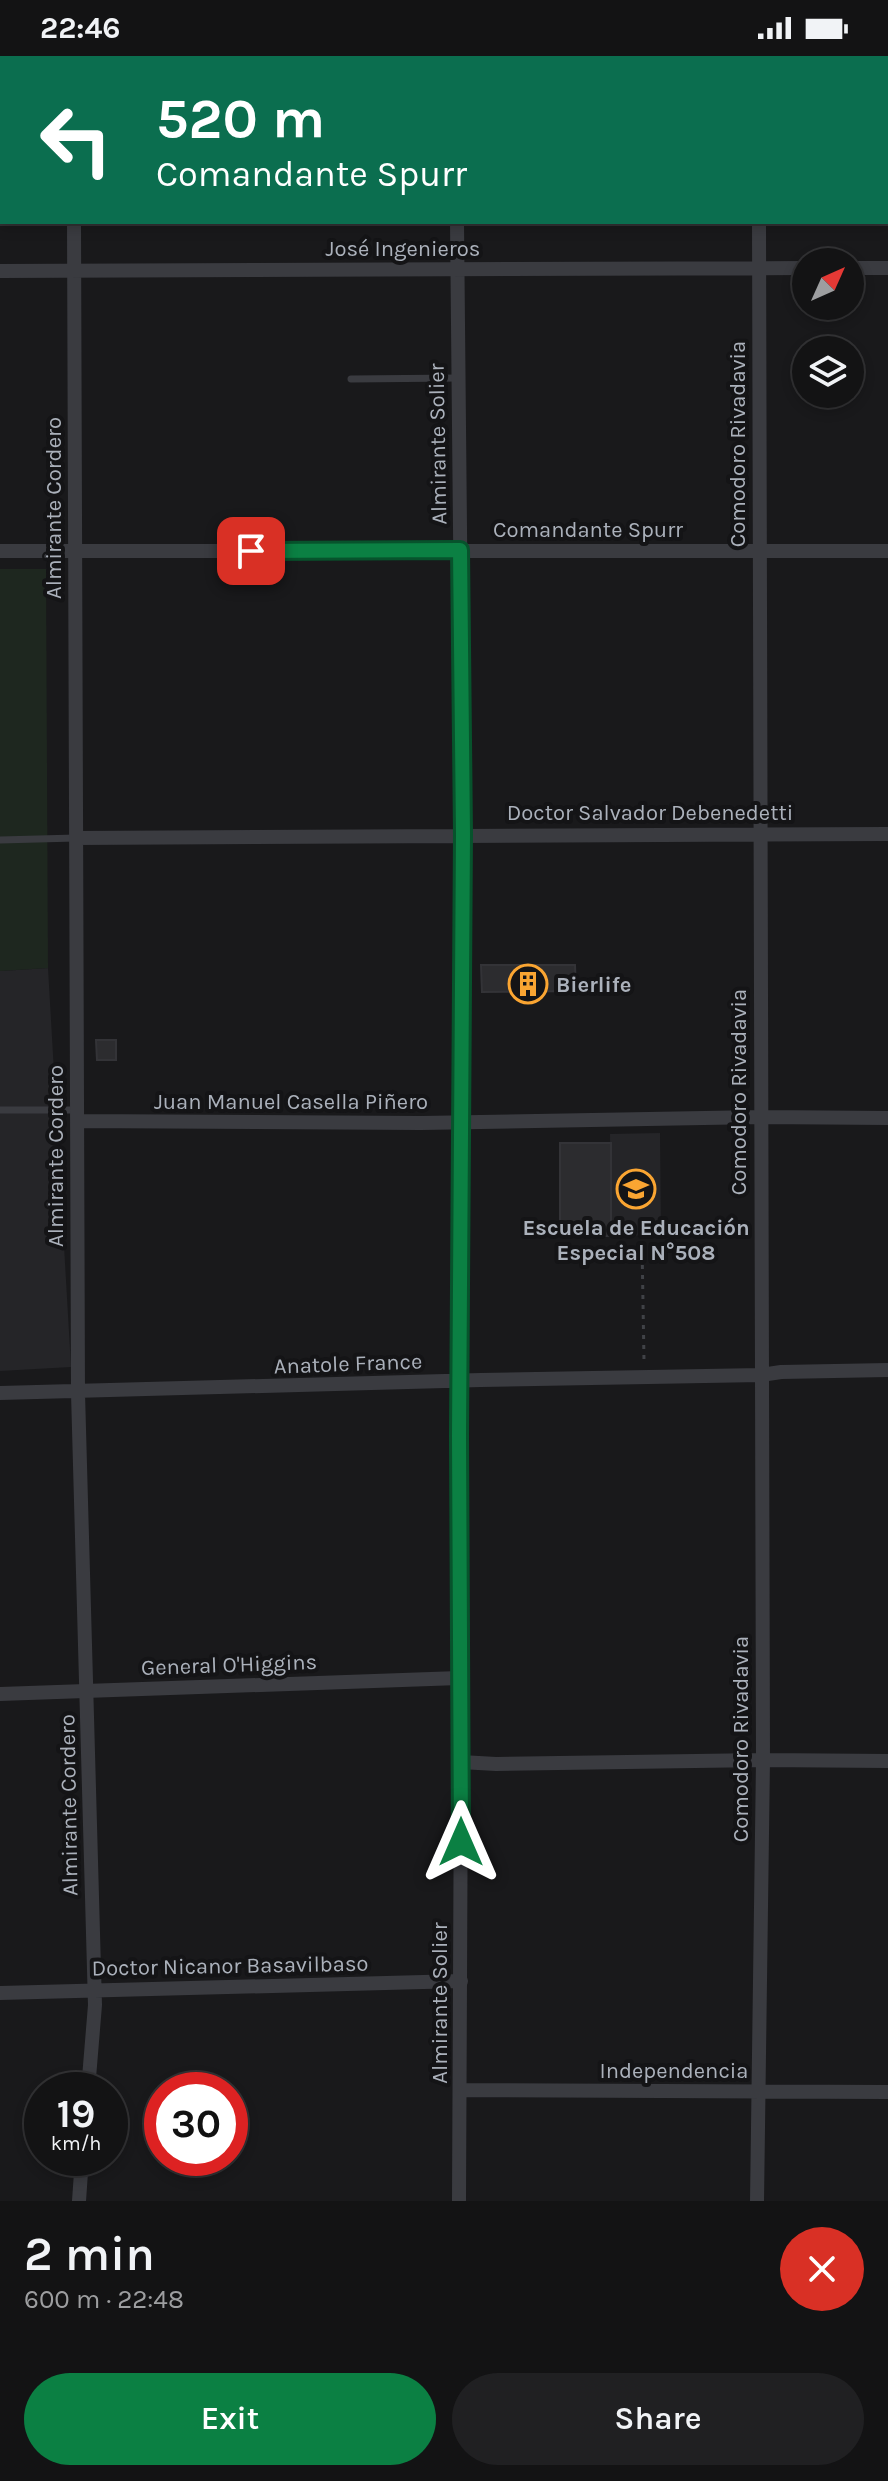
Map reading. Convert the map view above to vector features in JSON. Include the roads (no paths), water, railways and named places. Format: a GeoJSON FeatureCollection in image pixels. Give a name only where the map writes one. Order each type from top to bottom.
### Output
{"type":"FeatureCollection","features":[{"type":"Feature","properties":{"kind":"street","name":"Almirante Cordero"},"geometry":{"type":"LineString","coordinates":[[74,224],[78,1393],[95,1990],[89,2072]]}},
{"type":"Feature","properties":{"kind":"street","name":"Almirante Solier"},"geometry":{"type":"LineString","coordinates":[[457,224],[463,834],[459,2201]]}},
{"type":"Feature","properties":{"kind":"street","name":"Comodoro Rivadavia"},"geometry":{"type":"LineString","coordinates":[[757,2201],[763,1760],[759,224]]}},
{"type":"Feature","properties":{"kind":"street","name":"José Ingenieros"},"geometry":{"type":"LineString","coordinates":[[0,271],[792,268]]}},
{"type":"Feature","properties":{"kind":"street"},"geometry":{"type":"LineString","coordinates":[[864,268],[888,268]]}},
{"type":"Feature","properties":{"kind":"street","name":"Comandante Spurr"},"geometry":{"type":"LineString","coordinates":[[0,551],[888,551]]}},
{"type":"Feature","properties":{"kind":"street","name":"Doctor Salvador Debenedetti"},"geometry":{"type":"LineString","coordinates":[[76,838],[888,834]]}},
{"type":"Feature","properties":{"kind":"street","name":"Juan Manuel Casella Piñero"},"geometry":{"type":"LineString","coordinates":[[77,1116],[462,1122],[888,1118]]}},
{"type":"Feature","properties":{"kind":"street","name":"Anatole France"},"geometry":{"type":"LineString","coordinates":[[0,1393],[888,1370]]}},
{"type":"Feature","properties":{"kind":"street","name":"General O'Higgins"},"geometry":{"type":"LineString","coordinates":[[0,1694],[459,1678]]}},
{"type":"Feature","properties":{"kind":"street"},"geometry":{"type":"LineString","coordinates":[[461,1762],[888,1761]]}},
{"type":"Feature","properties":{"kind":"street","name":"Doctor Nicanor Basavilbaso"},"geometry":{"type":"LineString","coordinates":[[0,1993],[461,1981]]}},
{"type":"Feature","properties":{"kind":"street","name":"Independencia"},"geometry":{"type":"LineString","coordinates":[[460,2090],[888,2092]]}},
{"type":"Feature","properties":{"kind":"street"},"geometry":{"type":"LineString","coordinates":[[79,2201],[81,2176]]}},
{"type":"Feature","properties":{"kind":"lane"},"geometry":{"type":"LineString","coordinates":[[351,379],[459,378]]}},
{"type":"Feature","properties":{"kind":"lane"},"geometry":{"type":"LineString","coordinates":[[0,840],[76,838]]}},
{"type":"Feature","properties":{"kind":"lane"},"geometry":{"type":"LineString","coordinates":[[0,1110],[77,1116]]}},
{"type":"Feature","properties":{"kind":"place","name":"Bierlife"},"geometry":{"type":"Point","coordinates":[528,984]}},
{"type":"Feature","properties":{"kind":"place","name":"Escuela de Educación Especial N°508"},"geometry":{"type":"Point","coordinates":[636,1189]}}]}
